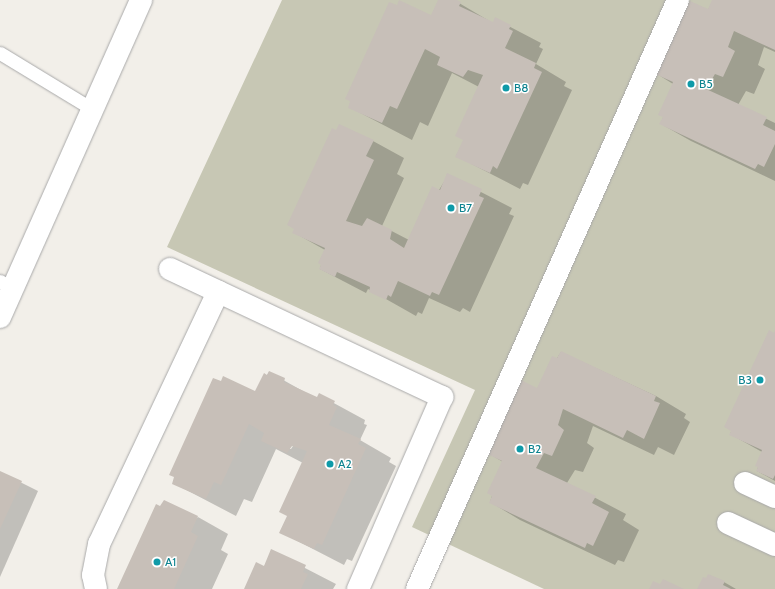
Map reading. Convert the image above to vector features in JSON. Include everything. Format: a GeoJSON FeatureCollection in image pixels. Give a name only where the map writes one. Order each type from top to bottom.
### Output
{"type":"FeatureCollection","features":[{"type":"Feature","properties":{"kind":"street"},"geometry":{"type":"LineString","coordinates":[[0,318],[6,285],[92,109],[141,0]]}},
{"type":"Feature","properties":{"kind":"street"},"geometry":{"type":"LineString","coordinates":[[417,589],[678,0]]}},
{"type":"Feature","properties":{"kind":"street"},"geometry":{"type":"LineString","coordinates":[[170,269],[442,397],[358,589]]}},
{"type":"Feature","properties":{"kind":"street"},"geometry":{"type":"LineString","coordinates":[[96,589],[93,575],[99,544],[218,292]]}},
{"type":"Feature","properties":{"kind":"street"},"geometry":{"type":"LineString","coordinates":[[745,483],[775,497]]}},
{"type":"Feature","properties":{"kind":"street"},"geometry":{"type":"LineString","coordinates":[[728,524],[775,545]]}},
{"type":"Feature","properties":{"kind":"lane"},"geometry":{"type":"LineString","coordinates":[[0,53],[92,109]]}},
{"type":"Feature","properties":{"kind":"shaded area"},"geometry":{"type":"Polygon","coordinates":[[[282,0],[775,0],[775,589],[544,589],[412,527],[475,390],[167,247],[282,0]]]}},
{"type":"Feature","properties":{"kind":"building","name":"B8"},"geometry":{"type":"Polygon","coordinates":[[[399,0],[431,15],[438,0],[457,0],[461,2],[459,6],[493,22],[495,17],[511,25],[509,29],[513,31],[505,48],[536,63],[534,68],[542,72],[497,169],[493,166],[490,173],[455,157],[463,140],[455,136],[483,75],[468,70],[463,77],[437,65],[440,57],[425,49],[397,109],[390,106],[382,123],[348,108],[350,101],[345,99],[389,2],[397,5],[399,0]]]}},
{"type":"Feature","properties":{"kind":"building","name":"B5"},"geometry":{"type":"Polygon","coordinates":[[[712,0],[775,0],[775,50],[734,31],[728,47],[735,51],[723,77],[715,74],[706,89],[767,117],[763,125],[775,131],[775,144],[764,167],[758,164],[755,169],[659,124],[663,117],[658,115],[673,82],[655,74],[684,2],[688,4],[690,1],[708,9],[712,0]]]}},
{"type":"Feature","properties":{"kind":"building","name":"B7"},"geometry":{"type":"Polygon","coordinates":[[[339,124],[374,140],[366,156],[374,160],[346,221],[362,226],[367,218],[392,230],[390,239],[404,248],[432,186],[440,190],[447,173],[482,189],[479,196],[484,198],[439,295],[432,292],[430,296],[398,281],[391,297],[388,295],[386,300],[369,292],[370,287],[337,272],[335,277],[319,269],[321,265],[318,263],[325,248],[292,233],[294,229],[287,225],[332,128],[336,130],[339,124]]]}},
{"type":"Feature","properties":{"kind":"building","name":"B3"},"geometry":{"type":"Polygon","coordinates":[[[769,330],[774,333],[775,330],[775,475],[773,479],[756,471],[758,467],[755,466],[762,450],[729,435],[731,431],[724,427],[769,330]]]}},
{"type":"Feature","properties":{"kind":"building","name":"B2"},"geometry":{"type":"Polygon","coordinates":[[[561,351],[656,396],[654,401],[660,403],[644,439],[627,430],[623,438],[563,409],[558,425],[564,430],[552,456],[544,453],[536,468],[596,496],[592,503],[609,512],[593,546],[587,543],[585,548],[489,503],[492,496],[487,493],[502,461],[485,453],[519,379],[537,388],[552,356],[557,358],[561,351]]]}},
{"type":"Feature","properties":{"kind":"building","name":"A2"},"geometry":{"type":"Polygon","coordinates":[[[269,371],[285,378],[284,382],[317,397],[319,393],[335,401],[333,405],[337,407],[329,425],[361,439],[358,444],[366,448],[322,545],[317,543],[314,549],[279,533],[287,516],[279,512],[307,451],[292,446],[287,453],[261,441],[264,433],[249,424],[221,485],[214,482],[206,499],[172,484],[174,477],[169,475],[213,378],[221,381],[223,376],[255,391],[264,373],[267,375],[269,371]]]}},
{"type":"Feature","properties":{"kind":"building"},"geometry":{"type":"Polygon","coordinates":[[[0,471],[22,481],[0,529],[0,471]]]}},
{"type":"Feature","properties":{"kind":"building","name":"A1"},"geometry":{"type":"Polygon","coordinates":[[[164,500],[198,516],[191,532],[198,536],[174,589],[117,589],[156,504],[160,506],[164,500]]]}},
{"type":"Feature","properties":{"kind":"building"},"geometry":{"type":"Polygon","coordinates":[[[271,549],[306,565],[303,572],[308,574],[301,589],[244,589],[256,562],[264,566],[271,549]]]}},
{"type":"Feature","properties":{"kind":"building"},"geometry":{"type":"Polygon","coordinates":[[[708,574],[725,581],[723,585],[731,589],[697,589],[703,577],[706,578],[708,574]]]}},
{"type":"Feature","properties":{"kind":"building"},"geometry":{"type":"Polygon","coordinates":[[[663,579],[684,589],[649,589],[653,581],[660,584],[663,579]]]}},
{"type":"Feature","properties":{"kind":"place","name":"B5"},"geometry":{"type":"Point","coordinates":[691,84]}},
{"type":"Feature","properties":{"kind":"place","name":"B8"},"geometry":{"type":"Point","coordinates":[506,88]}},
{"type":"Feature","properties":{"kind":"place","name":"B7"},"geometry":{"type":"Point","coordinates":[451,208]}},
{"type":"Feature","properties":{"kind":"place","name":"B3"},"geometry":{"type":"Point","coordinates":[760,380]}},
{"type":"Feature","properties":{"kind":"place","name":"B2"},"geometry":{"type":"Point","coordinates":[520,449]}},
{"type":"Feature","properties":{"kind":"place","name":"A2"},"geometry":{"type":"Point","coordinates":[330,464]}},
{"type":"Feature","properties":{"kind":"place","name":"A1"},"geometry":{"type":"Point","coordinates":[157,562]}}]}
